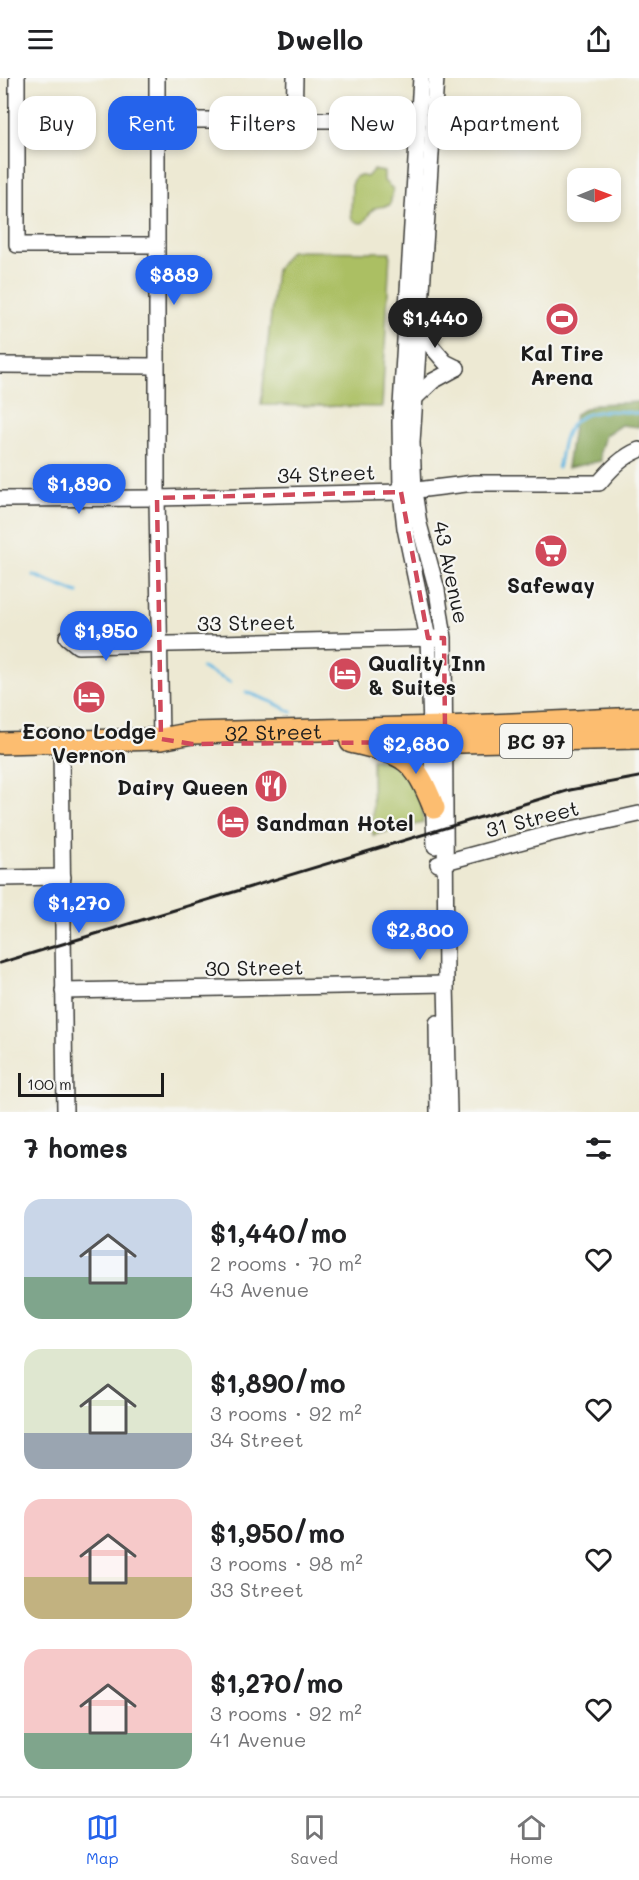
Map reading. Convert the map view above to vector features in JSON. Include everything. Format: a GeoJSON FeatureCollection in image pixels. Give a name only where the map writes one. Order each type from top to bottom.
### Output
{"type":"FeatureCollection","features":[{"type":"Feature","properties":{"kind":"highway","name":"32 Street"},"geometry":{"type":"LineString","coordinates":[[161,739],[192,744],[351,742],[639,718]]}},
{"type":"Feature","properties":{"kind":"highway","name":"32 Street"},"geometry":{"type":"LineString","coordinates":[[0,743],[161,739],[192,733],[639,738]]}},
{"type":"Feature","properties":{"kind":"highway"},"geometry":{"type":"LineString","coordinates":[[351,742],[401,756],[419,776],[434,808]]}},
{"type":"Feature","properties":{"kind":"street"},"geometry":{"type":"LineString","coordinates":[[17,78],[18,245],[157,245]]}},
{"type":"Feature","properties":{"kind":"street"},"geometry":{"type":"LineString","coordinates":[[157,78],[157,96]]}},
{"type":"Feature","properties":{"kind":"street"},"geometry":{"type":"LineString","coordinates":[[295,78],[295,96]]}},
{"type":"Feature","properties":{"kind":"street","name":"43 Avenue"},"geometry":{"type":"LineString","coordinates":[[421,78],[400,422],[407,491],[438,590],[444,638],[434,808],[441,864],[438,1112]]}},
{"type":"Feature","properties":{"kind":"street","name":"43 Avenue"},"geometry":{"type":"LineString","coordinates":[[436,78],[434,136],[405,528],[428,638],[445,835],[441,864]]}},
{"type":"Feature","properties":{"kind":"street"},"geometry":{"type":"LineString","coordinates":[[317,120],[419,120]]}},
{"type":"Feature","properties":{"kind":"street"},"geometry":{"type":"LineString","coordinates":[[157,150],[156,366],[161,739]]}},
{"type":"Feature","properties":{"kind":"street"},"geometry":{"type":"LineString","coordinates":[[415,398],[433,381],[457,368],[445,362],[419,332]]}},
{"type":"Feature","properties":{"kind":"street"},"geometry":{"type":"LineString","coordinates":[[0,365],[156,366]]}},
{"type":"Feature","properties":{"kind":"street","name":"34 Street"},"geometry":{"type":"LineString","coordinates":[[0,499],[157,498],[407,491],[474,483],[599,483],[626,455],[639,450]]}},
{"type":"Feature","properties":{"kind":"street","name":"33 Street"},"geometry":{"type":"LineString","coordinates":[[67,637],[78,646],[444,638]]}},
{"type":"Feature","properties":{"kind":"street"},"geometry":{"type":"LineString","coordinates":[[61,742],[65,1112]]}},
{"type":"Feature","properties":{"kind":"street","name":"31 Street"},"geometry":{"type":"LineString","coordinates":[[441,864],[553,833],[639,814]]}},
{"type":"Feature","properties":{"kind":"street"},"geometry":{"type":"LineString","coordinates":[[445,835],[457,849],[465,853],[478,853]]}},
{"type":"Feature","properties":{"kind":"street"},"geometry":{"type":"LineString","coordinates":[[0,878],[63,877]]}},
{"type":"Feature","properties":{"kind":"street","name":"43 Avenue"},"geometry":{"type":"LineString","coordinates":[[441,984],[449,1112]]}},
{"type":"Feature","properties":{"kind":"street","name":"30 Street"},"geometry":{"type":"LineString","coordinates":[[63,991],[441,984]]}},
{"type":"Feature","properties":{"kind":"highlighted area"},"geometry":{"type":"Polygon","coordinates":[[[401,492],[428,638],[444,638],[445,727],[432,727],[432,742],[192,744],[161,739],[157,498],[401,492]]]}},
{"type":"Feature","properties":{"kind":"green space"},"geometry":{"type":"Polygon","coordinates":[[[373,170],[384,172],[384,181],[393,189],[390,205],[375,208],[364,222],[357,222],[352,219],[351,215],[352,182],[358,176],[367,177],[373,170]]]}},
{"type":"Feature","properties":{"kind":"green space"},"geometry":{"type":"Polygon","coordinates":[[[290,251],[390,252],[382,407],[261,405],[276,270],[290,251]]]}},
{"type":"Feature","properties":{"kind":"green space"},"geometry":{"type":"Polygon","coordinates":[[[639,402],[639,427],[621,425],[605,435],[600,452],[601,461],[567,468],[575,414],[595,404],[639,402]]]}},
{"type":"Feature","properties":{"kind":"green space"},"geometry":{"type":"Polygon","coordinates":[[[372,759],[386,759],[405,770],[422,803],[423,823],[373,835],[372,759]]]}},
{"type":"Feature","properties":{"kind":"waterway"},"geometry":{"type":"LineString","coordinates":[[558,468],[565,436],[580,418],[609,411],[639,414]]}},
{"type":"Feature","properties":{"kind":"waterway"},"geometry":{"type":"LineString","coordinates":[[33,575],[78,593]]}},
{"type":"Feature","properties":{"kind":"waterway"},"geometry":{"type":"LineString","coordinates":[[202,668],[230,682]]}},
{"type":"Feature","properties":{"kind":"waterway"},"geometry":{"type":"LineString","coordinates":[[246,692],[292,712]]}},
{"type":"Feature","properties":{"kind":"railway"},"geometry":{"type":"LineString","coordinates":[[0,963],[570,790],[639,777]]}},
{"type":"Feature","properties":{"kind":"place","name":"Kal Tire Arena"},"geometry":{"type":"Point","coordinates":[562,319]}},
{"type":"Feature","properties":{"kind":"place","name":"Safeway"},"geometry":{"type":"Point","coordinates":[551,551]}},
{"type":"Feature","properties":{"kind":"place","name":"Quality Inn & Suites"},"geometry":{"type":"Point","coordinates":[345,674]}},
{"type":"Feature","properties":{"kind":"place","name":"Econo Lodge Vernon"},"geometry":{"type":"Point","coordinates":[89,697]}},
{"type":"Feature","properties":{"kind":"place","name":"Dairy Queen"},"geometry":{"type":"Point","coordinates":[271,786]}},
{"type":"Feature","properties":{"kind":"place","name":"Sandman Hotel"},"geometry":{"type":"Point","coordinates":[233,822]}}]}
